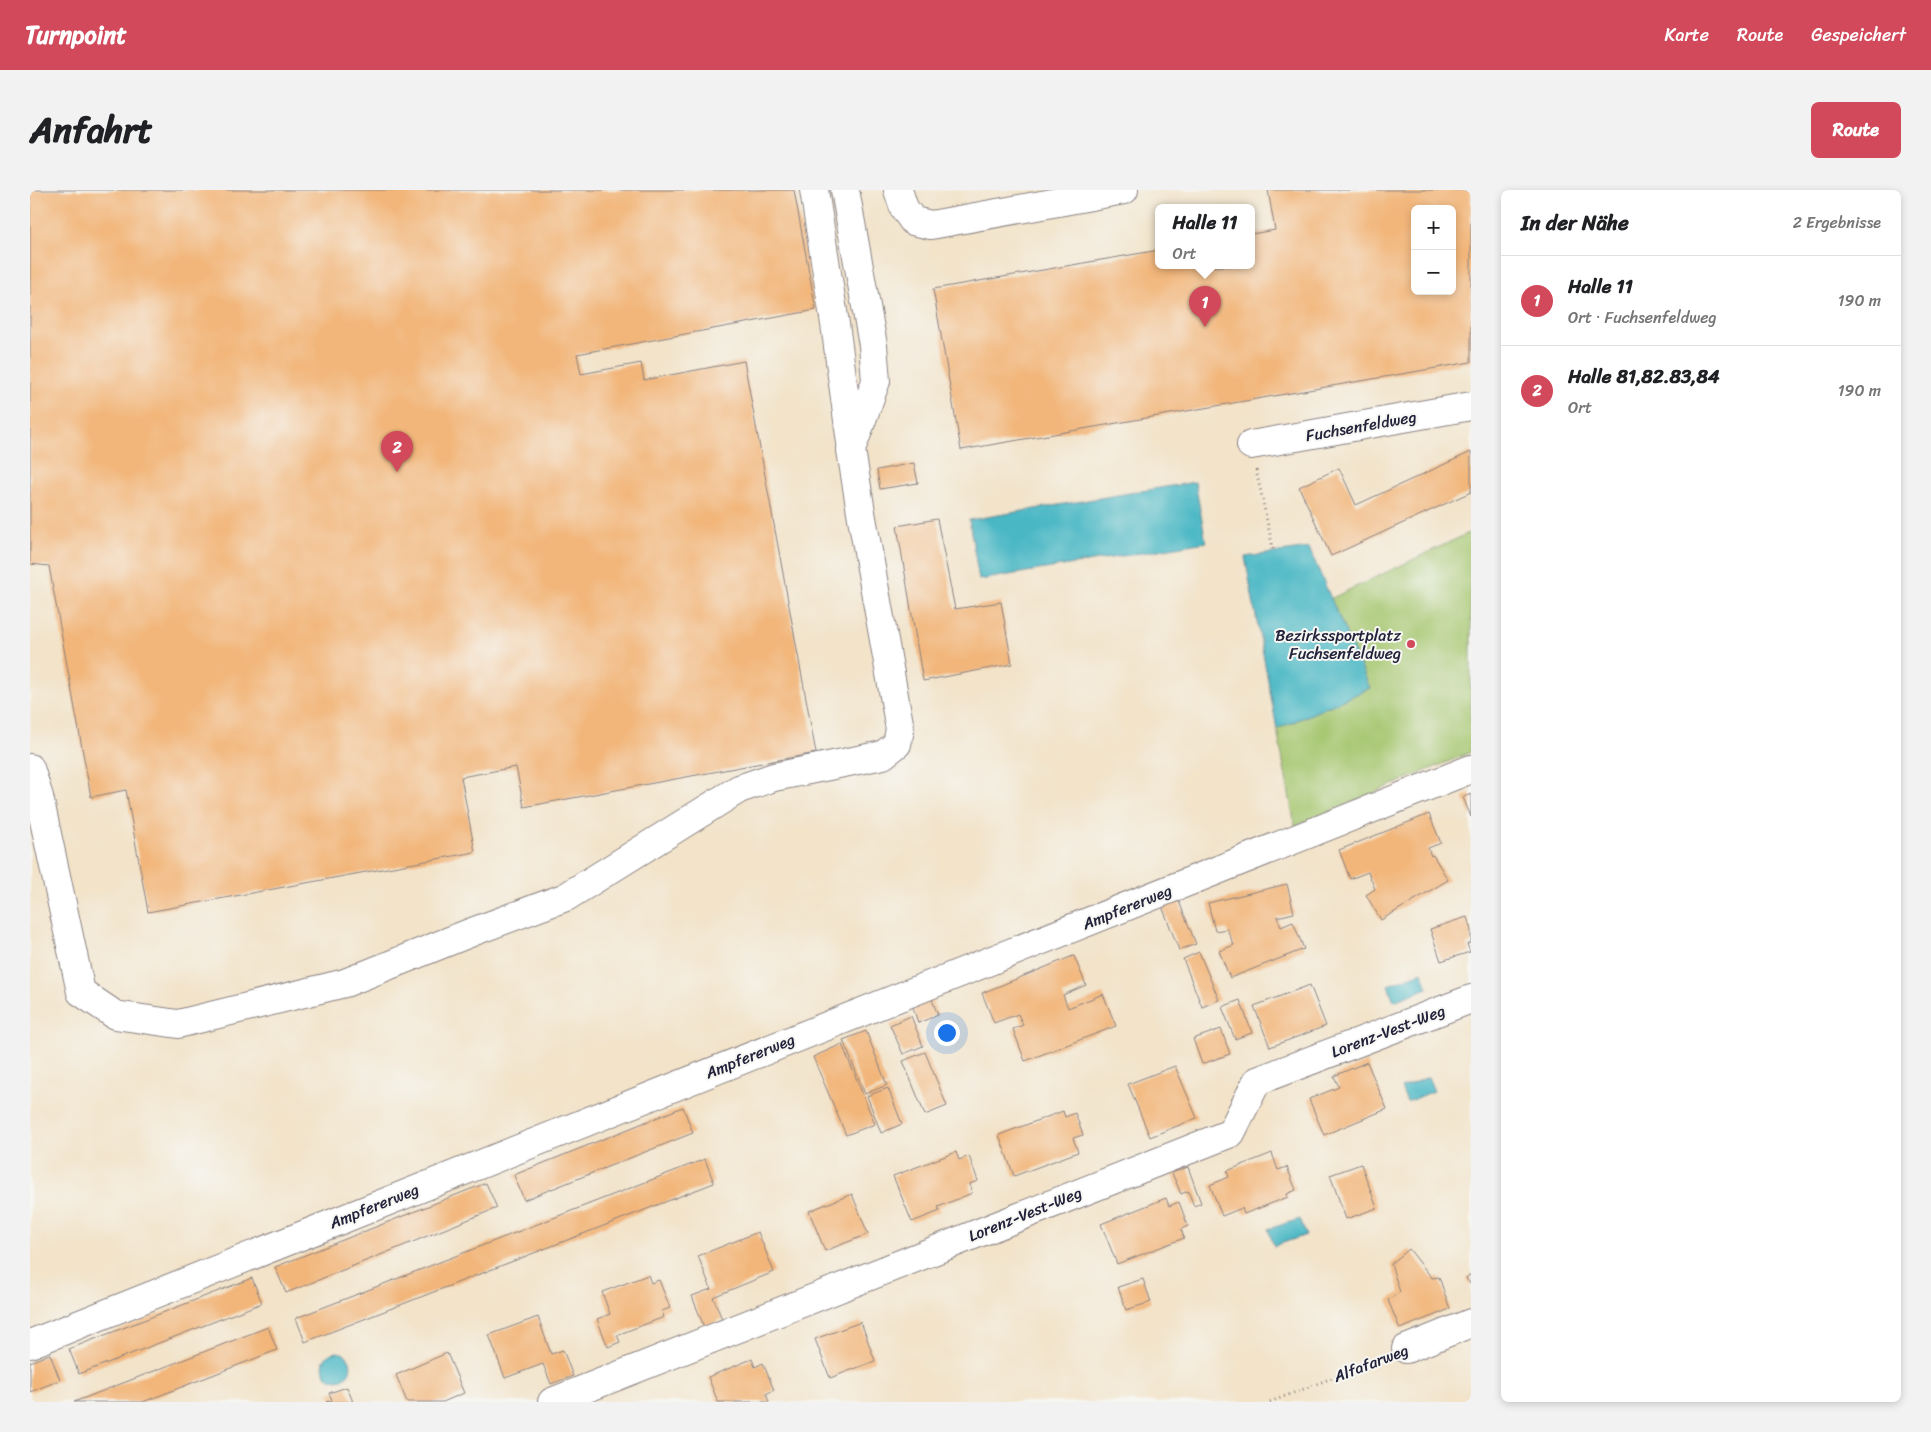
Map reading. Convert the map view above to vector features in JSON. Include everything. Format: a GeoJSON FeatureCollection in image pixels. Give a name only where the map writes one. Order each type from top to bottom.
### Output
{"type":"FeatureCollection","features":[{"type":"Feature","properties":{"kind":"street"},"geometry":{"type":"LineString","coordinates":[[30,768],[39,797],[81,992],[115,1015],[178,1024],[345,983],[566,897],[739,789],[774,777],[883,755],[898,744],[900,729],[862,518],[814,190]]}},
{"type":"Feature","properties":{"kind":"street"},"geometry":{"type":"LineString","coordinates":[[845,190],[873,345],[876,382],[852,450]]}},
{"type":"Feature","properties":{"kind":"street"},"geometry":{"type":"LineString","coordinates":[[898,190],[904,208],[913,221],[930,224],[1124,190]]}},
{"type":"Feature","properties":{"kind":"street","name":"Fuchsenfeldweg"},"geometry":{"type":"LineString","coordinates":[[1251,446],[1471,406]]}},
{"type":"Feature","properties":{"kind":"street","name":"Ampfererweg"},"geometry":{"type":"LineString","coordinates":[[30,1344],[1471,769]]}},
{"type":"Feature","properties":{"kind":"street","name":"Lorenz-Vest-Weg"},"geometry":{"type":"LineString","coordinates":[[552,1402],[1231,1133],[1257,1081],[1471,999]]}},
{"type":"Feature","properties":{"kind":"street","name":"Alfafarweg"},"geometry":{"type":"LineString","coordinates":[[1406,1349],[1471,1323]]}},
{"type":"Feature","properties":{"kind":"path"},"geometry":{"type":"LineString","coordinates":[[1251,446],[1274,553]]}},
{"type":"Feature","properties":{"kind":"path","name":"Alfafarweg"},"geometry":{"type":"LineString","coordinates":[[1270,1402],[1406,1349]]}},
{"type":"Feature","properties":{"kind":"green space","name":"Bezirkssportplatz Fuchsenfeldweg"},"geometry":{"type":"Polygon","coordinates":[[[1471,532],[1471,752],[1295,826],[1277,729],[1370,688],[1330,599],[1471,532]]]}},
{"type":"Feature","properties":{"kind":"water"},"geometry":{"type":"Polygon","coordinates":[[[1195,482],[1206,542],[979,580],[969,520],[1195,482]]]}},
{"type":"Feature","properties":{"kind":"water"},"geometry":{"type":"Polygon","coordinates":[[[1309,548],[1370,688],[1277,729],[1245,557],[1309,548]]]}},
{"type":"Feature","properties":{"kind":"water"},"geometry":{"type":"Polygon","coordinates":[[[1422,972],[1428,988],[1394,1001],[1388,985],[1422,972]]]}},
{"type":"Feature","properties":{"kind":"water"},"geometry":{"type":"Polygon","coordinates":[[[1428,1077],[1434,1091],[1407,1102],[1401,1088],[1428,1077]]]}},
{"type":"Feature","properties":{"kind":"water"},"geometry":{"type":"Polygon","coordinates":[[[1300,1219],[1306,1235],[1274,1246],[1268,1229],[1300,1219]]]}},
{"type":"Feature","properties":{"kind":"water"},"geometry":{"type":"Polygon","coordinates":[[[337,1352],[347,1356],[351,1366],[347,1376],[337,1380],[327,1376],[323,1366],[327,1356],[337,1352]]]}},
{"type":"Feature","properties":{"kind":"building"},"geometry":{"type":"Polygon","coordinates":[[[30,190],[794,190],[816,310],[577,354],[581,374],[641,363],[644,380],[744,361],[816,753],[524,807],[516,767],[461,777],[475,852],[148,912],[126,790],[91,797],[49,566],[30,564],[30,190]]]}},
{"type":"Feature","properties":{"kind":"building"},"geometry":{"type":"Polygon","coordinates":[[[1268,190],[1471,190],[1471,362],[961,450],[933,289],[1155,251],[1155,269],[1255,269],[1255,233],[1275,230],[1268,190]]]}},
{"type":"Feature","properties":{"kind":"building"},"geometry":{"type":"Polygon","coordinates":[[[1471,452],[1471,492],[1331,556],[1299,487],[1339,468],[1356,505],[1471,452]]]}},
{"type":"Feature","properties":{"kind":"building"},"geometry":{"type":"Polygon","coordinates":[[[914,463],[918,483],[880,489],[877,470],[914,463]]]}},
{"type":"Feature","properties":{"kind":"building"},"geometry":{"type":"Polygon","coordinates":[[[937,519],[955,609],[1001,602],[1012,664],[923,681],[897,526],[937,519]]]}},
{"type":"Feature","properties":{"kind":"building"},"geometry":{"type":"Polygon","coordinates":[[[1471,794],[1471,817],[1463,797],[1471,794]]]}},
{"type":"Feature","properties":{"kind":"building"},"geometry":{"type":"Polygon","coordinates":[[[1429,814],[1441,843],[1428,848],[1431,856],[1433,855],[1448,880],[1381,920],[1366,895],[1375,889],[1368,872],[1350,879],[1339,850],[1429,814]]]}},
{"type":"Feature","properties":{"kind":"building"},"geometry":{"type":"Polygon","coordinates":[[[1287,884],[1294,913],[1277,917],[1281,927],[1293,922],[1304,949],[1230,978],[1219,951],[1234,945],[1227,929],[1215,931],[1208,903],[1287,884]]]}},
{"type":"Feature","properties":{"kind":"building"},"geometry":{"type":"Polygon","coordinates":[[[1176,894],[1196,944],[1179,950],[1160,901],[1176,894]]]}},
{"type":"Feature","properties":{"kind":"building"},"geometry":{"type":"Polygon","coordinates":[[[1467,917],[1471,930],[1471,943],[1467,944],[1470,952],[1441,961],[1430,929],[1467,917]]]}},
{"type":"Feature","properties":{"kind":"building"},"geometry":{"type":"Polygon","coordinates":[[[1199,952],[1219,1000],[1202,1007],[1183,959],[1199,952]]]}},
{"type":"Feature","properties":{"kind":"building"},"geometry":{"type":"Polygon","coordinates":[[[1074,956],[1086,985],[1063,995],[1068,1008],[1103,994],[1116,1026],[1025,1061],[1013,1029],[1023,1025],[1018,1014],[994,1023],[982,993],[1074,956]]]}},
{"type":"Feature","properties":{"kind":"building"},"geometry":{"type":"Polygon","coordinates":[[[1310,985],[1326,1026],[1270,1047],[1254,1006],[1310,985]]]}},
{"type":"Feature","properties":{"kind":"building"},"geometry":{"type":"Polygon","coordinates":[[[931,997],[938,1015],[918,1023],[912,1004],[931,997]]]}},
{"type":"Feature","properties":{"kind":"building"},"geometry":{"type":"Polygon","coordinates":[[[1240,1000],[1252,1033],[1235,1039],[1222,1007],[1240,1000]]]}},
{"type":"Feature","properties":{"kind":"building"},"geometry":{"type":"Polygon","coordinates":[[[911,1016],[923,1046],[903,1054],[890,1025],[911,1016]]]}},
{"type":"Feature","properties":{"kind":"building"},"geometry":{"type":"Polygon","coordinates":[[[1221,1029],[1230,1054],[1202,1064],[1193,1039],[1221,1029]]]}},
{"type":"Feature","properties":{"kind":"building"},"geometry":{"type":"Polygon","coordinates":[[[866,1031],[887,1085],[865,1094],[843,1040],[866,1031]]]}},
{"type":"Feature","properties":{"kind":"building"},"geometry":{"type":"Polygon","coordinates":[[[842,1044],[875,1124],[846,1135],[813,1057],[842,1044]]]}},
{"type":"Feature","properties":{"kind":"building"},"geometry":{"type":"Polygon","coordinates":[[[925,1052],[947,1106],[925,1115],[903,1061],[925,1052]]]}},
{"type":"Feature","properties":{"kind":"building"},"geometry":{"type":"Polygon","coordinates":[[[1367,1062],[1387,1109],[1324,1135],[1309,1099],[1339,1087],[1334,1076],[1367,1062]]]}},
{"type":"Feature","properties":{"kind":"building"},"geometry":{"type":"Polygon","coordinates":[[[1175,1066],[1197,1118],[1150,1137],[1128,1084],[1175,1066]]]}},
{"type":"Feature","properties":{"kind":"building"},"geometry":{"type":"Polygon","coordinates":[[[888,1088],[902,1124],[881,1133],[867,1096],[888,1088]]]}},
{"type":"Feature","properties":{"kind":"building"},"geometry":{"type":"Polygon","coordinates":[[[683,1107],[693,1133],[524,1200],[514,1175],[683,1107]]]}},
{"type":"Feature","properties":{"kind":"building"},"geometry":{"type":"Polygon","coordinates":[[[1063,1111],[1065,1117],[1075,1113],[1083,1135],[1073,1138],[1078,1152],[1014,1176],[999,1135],[1063,1111]]]}},
{"type":"Feature","properties":{"kind":"building"},"geometry":{"type":"Polygon","coordinates":[[[956,1152],[959,1160],[969,1156],[978,1181],[969,1184],[972,1193],[938,1207],[940,1211],[912,1222],[893,1176],[956,1152]]]}},
{"type":"Feature","properties":{"kind":"building"},"geometry":{"type":"Polygon","coordinates":[[[1272,1153],[1278,1170],[1287,1167],[1296,1190],[1287,1194],[1288,1197],[1244,1214],[1242,1208],[1222,1216],[1210,1185],[1229,1177],[1227,1171],[1272,1153]]]}},
{"type":"Feature","properties":{"kind":"building"},"geometry":{"type":"Polygon","coordinates":[[[705,1159],[714,1183],[305,1342],[296,1318],[705,1159]]]}},
{"type":"Feature","properties":{"kind":"building"},"geometry":{"type":"Polygon","coordinates":[[[1361,1164],[1377,1208],[1346,1219],[1330,1175],[1361,1164]]]}},
{"type":"Feature","properties":{"kind":"building"},"geometry":{"type":"Polygon","coordinates":[[[1188,1167],[1201,1203],[1194,1206],[1188,1191],[1181,1194],[1172,1173],[1188,1167]]]}},
{"type":"Feature","properties":{"kind":"building"},"geometry":{"type":"Polygon","coordinates":[[[486,1183],[497,1208],[286,1293],[275,1267],[486,1183]]]}},
{"type":"Feature","properties":{"kind":"building"},"geometry":{"type":"Polygon","coordinates":[[[852,1194],[868,1234],[825,1251],[809,1211],[852,1194]]]}},
{"type":"Feature","properties":{"kind":"building"},"geometry":{"type":"Polygon","coordinates":[[[1166,1198],[1169,1206],[1179,1202],[1188,1226],[1181,1229],[1184,1238],[1117,1264],[1101,1224],[1166,1198]]]}},
{"type":"Feature","properties":{"kind":"building"},"geometry":{"type":"Polygon","coordinates":[[[758,1232],[774,1272],[713,1297],[722,1319],[704,1327],[692,1296],[711,1289],[698,1256],[758,1232]]]}},
{"type":"Feature","properties":{"kind":"building"},"geometry":{"type":"Polygon","coordinates":[[[1409,1249],[1432,1278],[1439,1277],[1450,1309],[1400,1329],[1388,1300],[1400,1292],[1391,1264],[1409,1249]]]}},
{"type":"Feature","properties":{"kind":"building"},"geometry":{"type":"Polygon","coordinates":[[[1471,1274],[1471,1285],[1466,1278],[1471,1274]]]}},
{"type":"Feature","properties":{"kind":"building"},"geometry":{"type":"Polygon","coordinates":[[[648,1275],[651,1283],[659,1280],[670,1308],[662,1311],[664,1317],[617,1335],[620,1342],[608,1347],[597,1319],[610,1314],[602,1292],[648,1275]]]}},
{"type":"Feature","properties":{"kind":"building"},"geometry":{"type":"Polygon","coordinates":[[[252,1278],[262,1303],[79,1374],[69,1349],[252,1278]]]}},
{"type":"Feature","properties":{"kind":"building"},"geometry":{"type":"Polygon","coordinates":[[[1143,1279],[1151,1302],[1126,1310],[1118,1287],[1143,1279]]]}},
{"type":"Feature","properties":{"kind":"building"},"geometry":{"type":"Polygon","coordinates":[[[538,1317],[551,1354],[563,1350],[573,1376],[551,1384],[543,1364],[505,1378],[489,1335],[538,1317]]]}},
{"type":"Feature","properties":{"kind":"building"},"geometry":{"type":"Polygon","coordinates":[[[861,1322],[875,1361],[830,1378],[815,1339],[861,1322]]]}},
{"type":"Feature","properties":{"kind":"building"},"geometry":{"type":"Polygon","coordinates":[[[268,1327],[277,1350],[143,1402],[74,1402],[268,1327]]]}},
{"type":"Feature","properties":{"kind":"building"},"geometry":{"type":"Polygon","coordinates":[[[447,1353],[464,1393],[443,1402],[407,1402],[396,1375],[447,1353]]]}},
{"type":"Feature","properties":{"kind":"building"},"geometry":{"type":"Polygon","coordinates":[[[50,1354],[60,1380],[30,1392],[30,1362],[50,1354]]]}},
{"type":"Feature","properties":{"kind":"building"},"geometry":{"type":"Polygon","coordinates":[[[752,1359],[755,1367],[763,1363],[774,1390],[766,1394],[769,1402],[718,1402],[708,1377],[752,1359]]]}},
{"type":"Feature","properties":{"kind":"building"},"geometry":{"type":"Polygon","coordinates":[[[347,1387],[353,1402],[326,1402],[332,1400],[329,1393],[347,1387]]]}},
{"type":"Feature","properties":{"kind":"place","name":"Halle 11"},"geometry":{"type":"Point","coordinates":[1205,327]}},
{"type":"Feature","properties":{"kind":"place","name":"Halle 81,82.83,84"},"geometry":{"type":"Point","coordinates":[397,472]}},
{"type":"Feature","properties":{"kind":"place","name":"Bezirkssportplatz Fuchsenfeldweg"},"geometry":{"type":"Point","coordinates":[1411,644]}}]}
